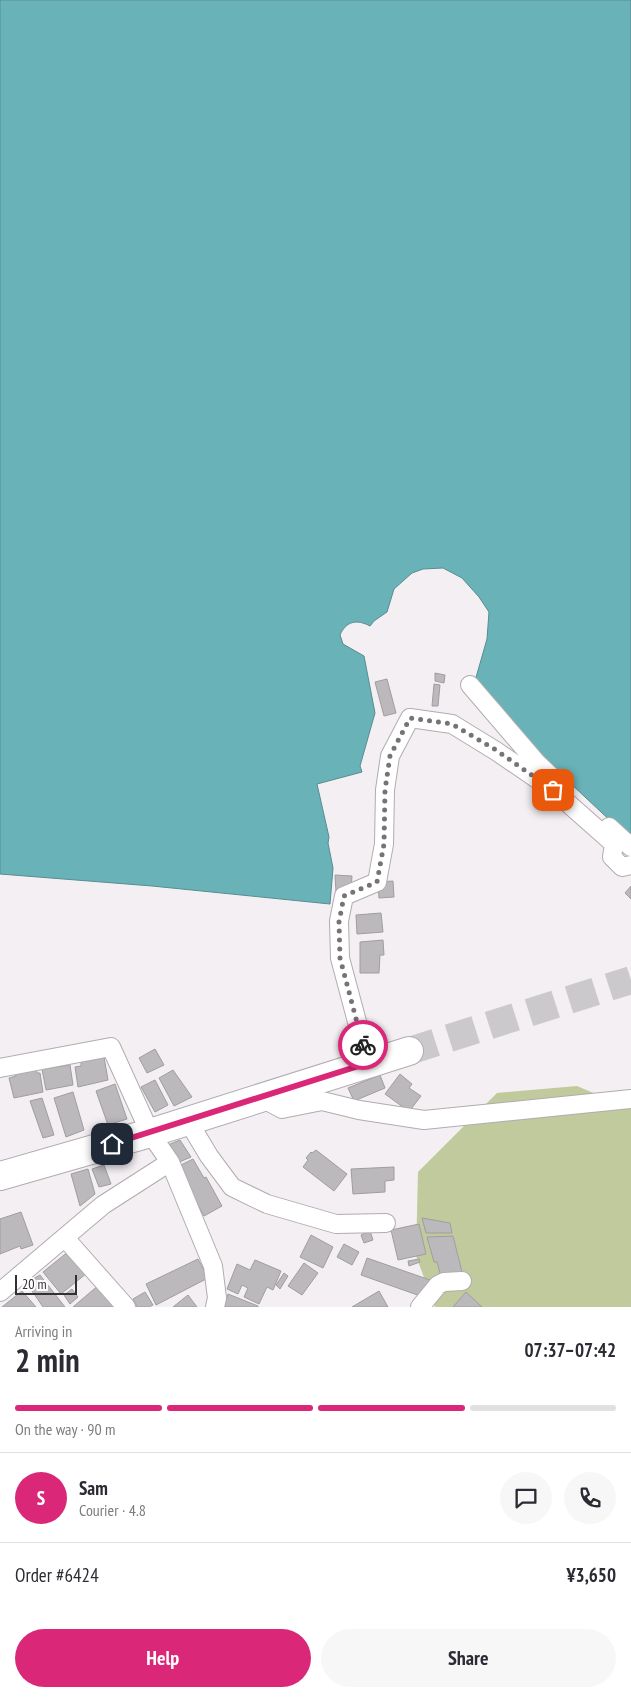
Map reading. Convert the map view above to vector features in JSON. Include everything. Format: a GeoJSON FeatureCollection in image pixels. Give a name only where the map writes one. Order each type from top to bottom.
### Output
{"type":"FeatureCollection","features":[{"type":"Feature","properties":{"kind":"highway"},"geometry":{"type":"LineString","coordinates":[[0,1176],[150,1133],[409,1051]]}},
{"type":"Feature","properties":{"kind":"street"},"geometry":{"type":"LineString","coordinates":[[470,685],[538,763],[631,847]]}},
{"type":"Feature","properties":{"kind":"street"},"geometry":{"type":"LineString","coordinates":[[368,1063],[340,958],[339,922],[344,896],[377,882],[384,844],[385,790],[390,756],[410,718],[452,724],[496,750],[553,790],[614,844],[612,857],[628,863]]}},
{"type":"Feature","properties":{"kind":"street"},"geometry":{"type":"LineString","coordinates":[[0,1068],[110,1047],[150,1133],[170,1162],[212,1266],[217,1298],[215,1307]]}},
{"type":"Feature","properties":{"kind":"street"},"geometry":{"type":"LineString","coordinates":[[260,1097],[282,1109],[322,1101],[359,1110],[424,1120],[631,1099]]}},
{"type":"Feature","properties":{"kind":"street"},"geometry":{"type":"LineString","coordinates":[[188,1121],[209,1156],[232,1187],[267,1204],[336,1224],[386,1223]]}},
{"type":"Feature","properties":{"kind":"street"},"geometry":{"type":"LineString","coordinates":[[0,1292],[103,1205],[170,1162]]}},
{"type":"Feature","properties":{"kind":"street"},"geometry":{"type":"LineString","coordinates":[[65,1238],[123,1306]]}},
{"type":"Feature","properties":{"kind":"street"},"geometry":{"type":"LineString","coordinates":[[420,1307],[438,1285],[444,1282],[462,1280]]}},
{"type":"Feature","properties":{"kind":"green space"},"geometry":{"type":"Polygon","coordinates":[[[577,1086],[631,1109],[631,1307],[435,1307],[416,1256],[418,1172],[497,1093],[577,1086]]]}},
{"type":"Feature","properties":{"kind":"water"},"geometry":{"type":"Polygon","coordinates":[[[0,0],[631,0],[631,840],[539,754],[475,681],[487,639],[489,612],[479,597],[462,578],[443,568],[423,569],[412,573],[394,589],[387,612],[370,626],[361,622],[352,623],[342,630],[340,635],[343,644],[364,656],[375,713],[360,766],[362,772],[317,784],[329,837],[328,843],[333,868],[330,904],[152,886],[0,874],[0,0]]]}},
{"type":"Feature","properties":{"kind":"building"},"geometry":{"type":"Polygon","coordinates":[[[435,673],[445,675],[444,683],[435,681],[435,673]]]}},
{"type":"Feature","properties":{"kind":"building"},"geometry":{"type":"Polygon","coordinates":[[[387,679],[396,713],[384,716],[375,682],[387,679]]]}},
{"type":"Feature","properties":{"kind":"building"},"geometry":{"type":"Polygon","coordinates":[[[434,684],[440,685],[438,706],[432,706],[434,684]]]}},
{"type":"Feature","properties":{"kind":"building"},"geometry":{"type":"Polygon","coordinates":[[[335,875],[352,876],[351,891],[336,892],[335,875]]]}},
{"type":"Feature","properties":{"kind":"building"},"geometry":{"type":"Polygon","coordinates":[[[393,881],[394,897],[379,898],[378,882],[393,881]]]}},
{"type":"Feature","properties":{"kind":"building"},"geometry":{"type":"Polygon","coordinates":[[[631,886],[631,899],[625,893],[631,886]]]}},
{"type":"Feature","properties":{"kind":"building"},"geometry":{"type":"Polygon","coordinates":[[[381,913],[383,932],[357,934],[356,915],[381,913]]]}},
{"type":"Feature","properties":{"kind":"building"},"geometry":{"type":"Polygon","coordinates":[[[383,940],[384,955],[380,955],[379,973],[360,973],[360,942],[383,940]]]}},
{"type":"Feature","properties":{"kind":"building"},"geometry":{"type":"Polygon","coordinates":[[[155,1049],[164,1065],[147,1073],[139,1058],[155,1049]]]}},
{"type":"Feature","properties":{"kind":"building"},"geometry":{"type":"Polygon","coordinates":[[[104,1057],[108,1080],[78,1087],[75,1067],[81,1066],[81,1062],[104,1057]]]}},
{"type":"Feature","properties":{"kind":"building"},"geometry":{"type":"Polygon","coordinates":[[[70,1065],[73,1085],[46,1090],[42,1069],[70,1065]]]}},
{"type":"Feature","properties":{"kind":"building"},"geometry":{"type":"Polygon","coordinates":[[[36,1068],[37,1073],[40,1073],[43,1092],[14,1098],[9,1078],[16,1076],[15,1074],[36,1068]]]}},
{"type":"Feature","properties":{"kind":"building"},"geometry":{"type":"Polygon","coordinates":[[[173,1070],[192,1097],[174,1106],[159,1078],[173,1070]]]}},
{"type":"Feature","properties":{"kind":"building"},"geometry":{"type":"Polygon","coordinates":[[[400,1074],[412,1084],[409,1088],[421,1096],[411,1109],[407,1110],[385,1094],[400,1074]]]}},
{"type":"Feature","properties":{"kind":"building"},"geometry":{"type":"Polygon","coordinates":[[[380,1075],[385,1088],[354,1101],[348,1088],[380,1075]]]}},
{"type":"Feature","properties":{"kind":"building"},"geometry":{"type":"Polygon","coordinates":[[[155,1080],[168,1105],[155,1112],[141,1087],[155,1080]]]}},
{"type":"Feature","properties":{"kind":"building"},"geometry":{"type":"Polygon","coordinates":[[[115,1084],[127,1119],[108,1125],[96,1091],[115,1084]]]}},
{"type":"Feature","properties":{"kind":"building"},"geometry":{"type":"Polygon","coordinates":[[[73,1092],[84,1130],[66,1137],[54,1098],[73,1092]]]}},
{"type":"Feature","properties":{"kind":"building"},"geometry":{"type":"Polygon","coordinates":[[[42,1098],[54,1135],[43,1138],[30,1101],[42,1098]]]}},
{"type":"Feature","properties":{"kind":"building"},"geometry":{"type":"Polygon","coordinates":[[[180,1140],[191,1157],[177,1163],[168,1145],[180,1140]]]}},
{"type":"Feature","properties":{"kind":"building"},"geometry":{"type":"Polygon","coordinates":[[[316,1150],[347,1174],[334,1191],[303,1167],[308,1160],[306,1158],[311,1152],[316,1150]]]}},
{"type":"Feature","properties":{"kind":"building"},"geometry":{"type":"Polygon","coordinates":[[[193,1159],[204,1178],[206,1177],[222,1206],[204,1216],[177,1167],[193,1159]]]}},
{"type":"Feature","properties":{"kind":"building"},"geometry":{"type":"Polygon","coordinates":[[[104,1165],[111,1184],[99,1187],[92,1169],[104,1165]]]}},
{"type":"Feature","properties":{"kind":"building"},"geometry":{"type":"Polygon","coordinates":[[[394,1167],[394,1180],[385,1181],[385,1192],[353,1194],[351,1169],[394,1167]]]}},
{"type":"Feature","properties":{"kind":"building"},"geometry":{"type":"Polygon","coordinates":[[[88,1169],[95,1194],[80,1206],[71,1174],[88,1169]]]}},
{"type":"Feature","properties":{"kind":"building"},"geometry":{"type":"Polygon","coordinates":[[[21,1212],[33,1245],[21,1249],[20,1246],[0,1254],[0,1219],[21,1212]]]}},
{"type":"Feature","properties":{"kind":"building"},"geometry":{"type":"Polygon","coordinates":[[[422,1218],[450,1223],[452,1233],[426,1233],[422,1218]]]}},
{"type":"Feature","properties":{"kind":"building"},"geometry":{"type":"Polygon","coordinates":[[[419,1224],[426,1254],[398,1260],[391,1230],[419,1224]]]}},
{"type":"Feature","properties":{"kind":"building"},"geometry":{"type":"Polygon","coordinates":[[[370,1231],[373,1240],[364,1243],[361,1235],[370,1231]]]}},
{"type":"Feature","properties":{"kind":"building"},"geometry":{"type":"Polygon","coordinates":[[[311,1235],[333,1247],[323,1268],[300,1257],[311,1235]]]}},
{"type":"Feature","properties":{"kind":"building"},"geometry":{"type":"Polygon","coordinates":[[[453,1236],[463,1276],[441,1277],[437,1262],[434,1262],[427,1237],[453,1236]]]}},
{"type":"Feature","properties":{"kind":"building"},"geometry":{"type":"Polygon","coordinates":[[[344,1244],[359,1252],[352,1265],[337,1257],[344,1244]]]}},
{"type":"Feature","properties":{"kind":"building"},"geometry":{"type":"Polygon","coordinates":[[[69,1251],[87,1273],[61,1294],[43,1272],[69,1251]]]}},
{"type":"Feature","properties":{"kind":"building"},"geometry":{"type":"Polygon","coordinates":[[[367,1258],[430,1280],[423,1297],[361,1275],[367,1258]]]}},
{"type":"Feature","properties":{"kind":"building"},"geometry":{"type":"Polygon","coordinates":[[[198,1259],[208,1278],[156,1305],[146,1284],[198,1259]]]}},
{"type":"Feature","properties":{"kind":"building"},"geometry":{"type":"Polygon","coordinates":[[[419,1259],[420,1262],[409,1266],[408,1261],[419,1259]]]}},
{"type":"Feature","properties":{"kind":"building"},"geometry":{"type":"Polygon","coordinates":[[[255,1260],[281,1271],[273,1290],[267,1287],[259,1304],[244,1297],[248,1288],[242,1285],[238,1294],[227,1289],[237,1264],[250,1270],[255,1260]]]}},
{"type":"Feature","properties":{"kind":"building"},"geometry":{"type":"Polygon","coordinates":[[[304,1263],[318,1273],[302,1295],[288,1286],[304,1263]]]}},
{"type":"Feature","properties":{"kind":"building"},"geometry":{"type":"Polygon","coordinates":[[[284,1273],[288,1276],[280,1289],[276,1285],[284,1273]]]}},
{"type":"Feature","properties":{"kind":"building"},"geometry":{"type":"Polygon","coordinates":[[[40,1275],[65,1307],[43,1307],[30,1288],[36,1283],[33,1279],[40,1275]]]}},
{"type":"Feature","properties":{"kind":"building"},"geometry":{"type":"Polygon","coordinates":[[[100,1284],[116,1303],[112,1307],[73,1307],[100,1284]]]}},
{"type":"Feature","properties":{"kind":"building"},"geometry":{"type":"Polygon","coordinates":[[[72,1289],[78,1297],[70,1304],[64,1295],[72,1289]]]}},
{"type":"Feature","properties":{"kind":"building"},"geometry":{"type":"Polygon","coordinates":[[[22,1291],[36,1307],[2,1307],[22,1291]]]}},
{"type":"Feature","properties":{"kind":"building"},"geometry":{"type":"Polygon","coordinates":[[[379,1291],[388,1307],[352,1307],[379,1291]]]}},
{"type":"Feature","properties":{"kind":"building"},"geometry":{"type":"Polygon","coordinates":[[[145,1292],[153,1305],[137,1307],[133,1299],[145,1292]]]}},
{"type":"Feature","properties":{"kind":"building"},"geometry":{"type":"Polygon","coordinates":[[[466,1292],[482,1307],[453,1307],[466,1292]]]}},
{"type":"Feature","properties":{"kind":"building"},"geometry":{"type":"Polygon","coordinates":[[[228,1294],[258,1306],[258,1307],[224,1307],[228,1294]]]}},
{"type":"Feature","properties":{"kind":"building"},"geometry":{"type":"Polygon","coordinates":[[[188,1295],[197,1307],[173,1307],[188,1295]]]}},
{"type":"Feature","properties":{"kind":"tunnel"},"geometry":{"type":"LineString","coordinates":[[409,1051],[631,980]]}},
{"type":"Feature","properties":{"kind":"way so far"},"geometry":{"type":"LineString","coordinates":[[363,1045],[340,958],[339,922],[344,896],[377,882],[384,844],[385,790],[390,756],[410,718],[452,724],[496,750],[553,790]]}},
{"type":"Feature","properties":{"kind":"route"},"geometry":{"type":"LineString","coordinates":[[112,1144],[368,1063],[363,1045]]}}]}
